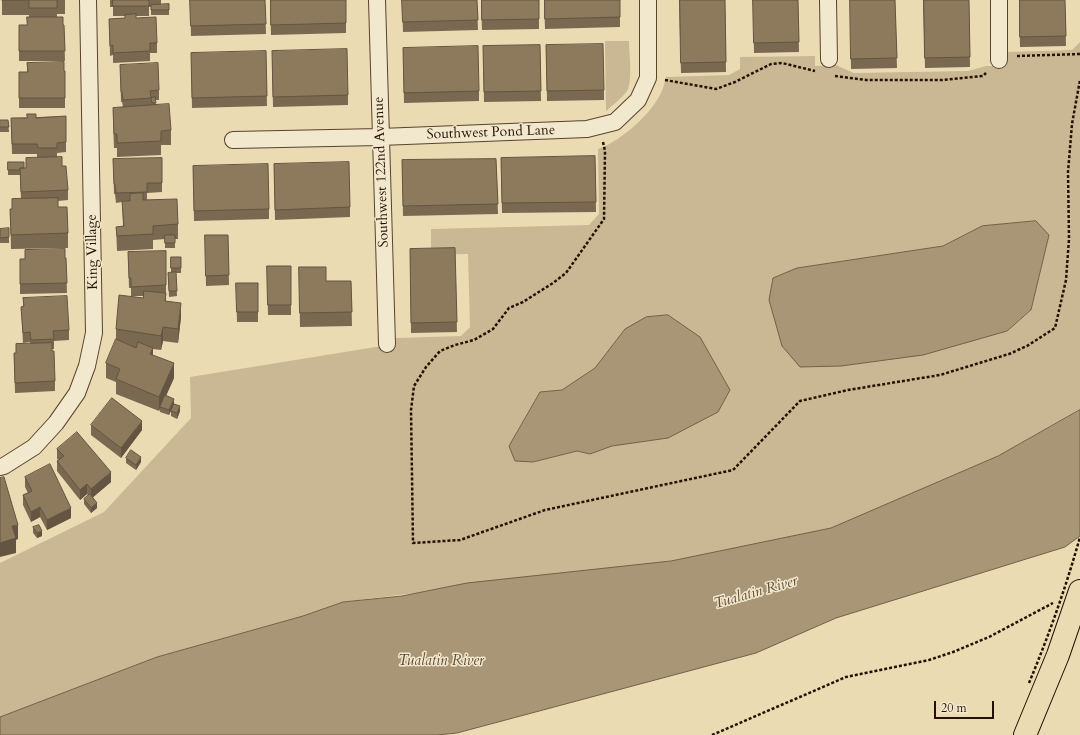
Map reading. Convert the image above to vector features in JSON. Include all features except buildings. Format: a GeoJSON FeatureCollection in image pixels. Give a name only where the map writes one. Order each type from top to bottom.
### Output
{"type":"FeatureCollection","features":[{"type":"Feature","properties":{"kind":"highway"},"geometry":{"type":"LineString","coordinates":[[1025,735],[1037,687],[1061,648],[1073,594]]}},
{"type":"Feature","properties":{"kind":"street","name":"King Village"},"geometry":{"type":"LineString","coordinates":[[0,467],[34,447],[56,423],[77,393],[87,366],[94,333],[88,0]]}},
{"type":"Feature","properties":{"kind":"street","name":"Southwest 122nd Avenue"},"geometry":{"type":"LineString","coordinates":[[377,0],[387,344]]}},
{"type":"Feature","properties":{"kind":"street","name":"Southwest Pond Lane"},"geometry":{"type":"LineString","coordinates":[[233,140],[380,137],[587,129],[615,122],[638,100],[648,78],[648,0]]}},
{"type":"Feature","properties":{"kind":"street"},"geometry":{"type":"LineString","coordinates":[[828,0],[829,59]]}},
{"type":"Feature","properties":{"kind":"street"},"geometry":{"type":"LineString","coordinates":[[999,0],[1000,58]]}},
{"type":"Feature","properties":{"kind":"path"},"geometry":{"type":"LineString","coordinates":[[1000,58],[1080,54]]}},
{"type":"Feature","properties":{"kind":"path"},"geometry":{"type":"LineString","coordinates":[[600,126],[605,151],[604,219],[566,273],[553,284],[523,302],[509,308],[493,329],[474,340],[440,351],[414,386],[411,410],[413,543],[460,540],[545,510],[733,470],[800,401],[848,390],[940,374],[1009,354],[1027,346],[1055,328],[1066,280],[1069,239],[1068,172],[1072,124],[1080,80]]}},
{"type":"Feature","properties":{"kind":"path"},"geometry":{"type":"LineString","coordinates":[[1037,687],[1047,641],[1062,598],[1080,537]]}},
{"type":"Feature","properties":{"kind":"path"},"geometry":{"type":"LineString","coordinates":[[712,735],[846,676],[929,660],[953,652],[989,637],[1034,612],[1073,594]]}},
{"type":"Feature","properties":{"kind":"shaded area"},"geometry":{"type":"Polygon","coordinates":[[[605,41],[629,41],[630,67],[630,81],[627,91],[606,111],[605,41]]]}},
{"type":"Feature","properties":{"kind":"shaded area"},"geometry":{"type":"Polygon","coordinates":[[[1080,42],[1080,410],[998,456],[831,528],[671,561],[343,602],[303,616],[157,657],[0,717],[0,563],[104,512],[191,418],[190,377],[396,345],[396,338],[461,336],[470,327],[468,254],[431,255],[431,229],[589,225],[599,214],[598,149],[614,142],[645,116],[659,97],[666,77],[729,75],[740,69],[740,57],[815,56],[815,66],[836,65],[854,73],[968,71],[986,66],[1006,66],[1006,52],[1072,50],[1080,42]],[[982,226],[943,246],[797,268],[1007,331],[1031,311],[1049,235],[982,226]],[[625,329],[595,368],[562,390],[540,392],[516,433],[533,462],[577,451],[590,454],[612,446],[668,438],[625,329]]]}},
{"type":"Feature","properties":{"kind":"water"},"geometry":{"type":"Polygon","coordinates":[[[1036,221],[1049,235],[1031,310],[1007,331],[923,355],[841,366],[800,367],[782,346],[769,300],[773,278],[797,268],[943,246],[982,226],[1036,221]]]}},
{"type":"Feature","properties":{"kind":"water"},"geometry":{"type":"Polygon","coordinates":[[[668,315],[700,337],[730,390],[718,412],[668,438],[612,446],[590,454],[577,451],[533,462],[515,461],[509,446],[540,392],[562,390],[595,368],[625,329],[646,317],[668,315]]]}},
{"type":"Feature","properties":{"kind":"water","name":"Tualatin River"},"geometry":{"type":"Polygon","coordinates":[[[1080,410],[1080,536],[1065,547],[836,618],[756,653],[457,733],[437,735],[0,735],[0,717],[157,657],[303,616],[343,602],[402,596],[467,583],[671,561],[831,528],[998,456],[1080,410]]]}}]}
